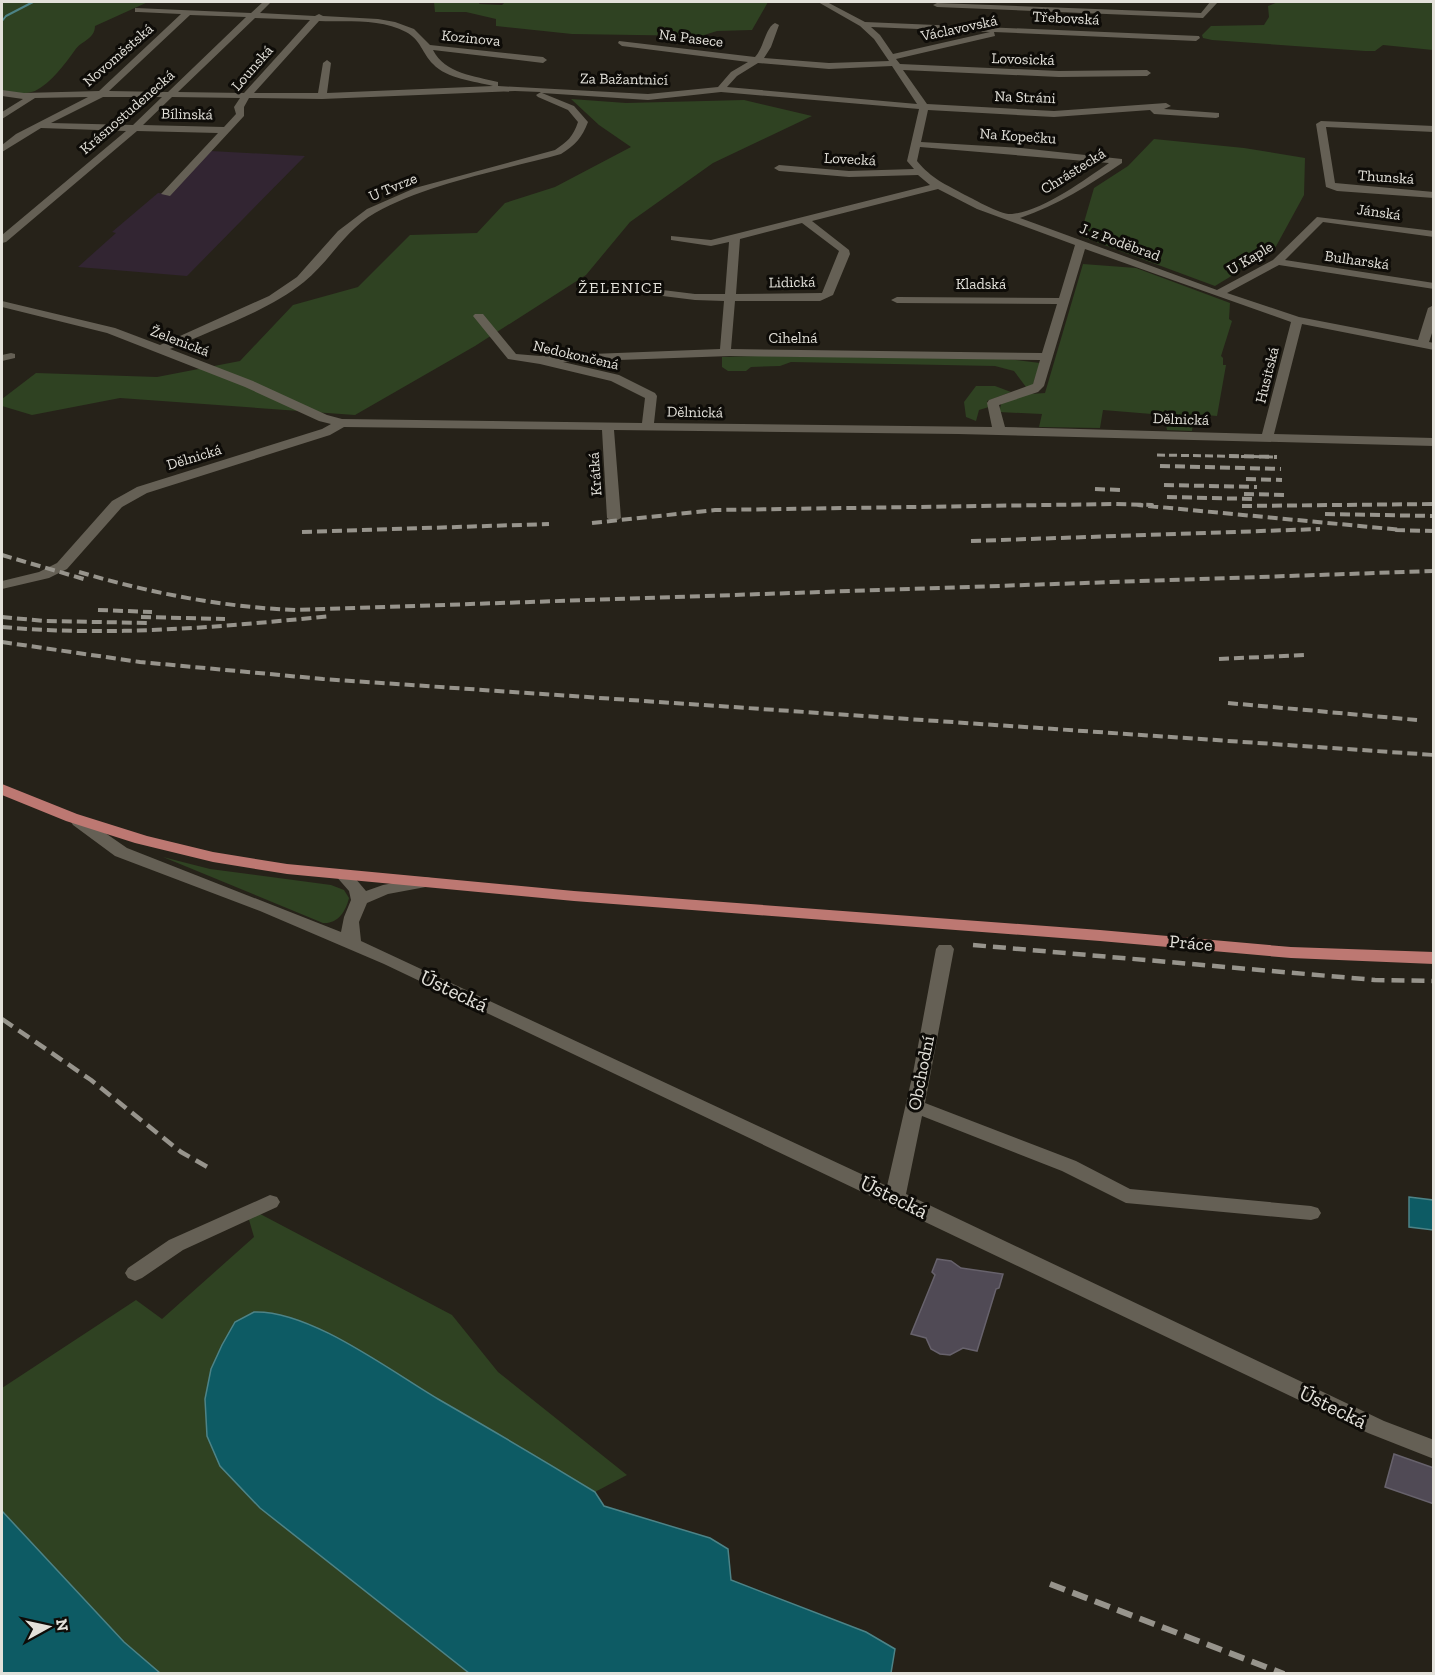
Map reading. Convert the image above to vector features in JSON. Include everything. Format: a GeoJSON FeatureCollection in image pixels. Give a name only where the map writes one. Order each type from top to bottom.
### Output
{"type":"FeatureCollection","features":[{"type":"Feature","properties":{"kind":"main road","name":"Ústecká"},"geometry":{"type":"LineString","coordinates":[[2,789],[78,822],[202,856],[425,882]]}},
{"type":"Feature","properties":{"kind":"main road","name":"Práce"},"geometry":{"type":"LineString","coordinates":[[425,882],[1304,952],[1434,958]]}},
{"type":"Feature","properties":{"kind":"street","name":"Krásnostudenecká"},"geometry":{"type":"LineString","coordinates":[[2,240],[135,128],[267,2]]}},
{"type":"Feature","properties":{"kind":"street"},"geometry":{"type":"LineString","coordinates":[[822,2],[863,24],[877,37],[924,107],[912,160],[920,172]]}},
{"type":"Feature","properties":{"kind":"street"},"geometry":{"type":"LineString","coordinates":[[1042,2],[1067,7]]}},
{"type":"Feature","properties":{"kind":"street"},"geometry":{"type":"LineString","coordinates":[[937,5],[1067,7],[1203,16],[1213,4]]}},
{"type":"Feature","properties":{"kind":"street"},"geometry":{"type":"LineString","coordinates":[[1199,5],[1213,4]]}},
{"type":"Feature","properties":{"kind":"street"},"geometry":{"type":"LineString","coordinates":[[1047,18],[1067,7]]}},
{"type":"Feature","properties":{"kind":"street"},"geometry":{"type":"LineString","coordinates":[[138,10],[360,18],[393,24],[420,36],[427,47]]}},
{"type":"Feature","properties":{"kind":"street","name":"Novoměstská"},"geometry":{"type":"LineString","coordinates":[[2,149],[39,126],[101,94],[188,12]]}},
{"type":"Feature","properties":{"kind":"street","name":"Lounská"},"geometry":{"type":"LineString","coordinates":[[166,194],[241,114],[239,107],[245,97],[319,16]]}},
{"type":"Feature","properties":{"kind":"street","name":"Václavovská"},"geometry":{"type":"LineString","coordinates":[[894,62],[1036,22]]}},
{"type":"Feature","properties":{"kind":"street","name":"Třebovská"},"geometry":{"type":"LineString","coordinates":[[863,24],[1196,38]]}},
{"type":"Feature","properties":{"kind":"street"},"geometry":{"type":"LineString","coordinates":[[721,89],[727,79],[740,68],[757,60],[766,50],[776,25]]}},
{"type":"Feature","properties":{"kind":"street","name":"Na Pasece"},"geometry":{"type":"LineString","coordinates":[[622,43],[757,60]]}},
{"type":"Feature","properties":{"kind":"street","name":"Kozinova"},"geometry":{"type":"LineString","coordinates":[[427,47],[543,60]]}},
{"type":"Feature","properties":{"kind":"street","name":"Kozinova"},"geometry":{"type":"LineString","coordinates":[[427,47],[433,60],[452,72],[515,88]]}},
{"type":"Feature","properties":{"kind":"street","name":"Lovosická"},"geometry":{"type":"LineString","coordinates":[[757,60],[829,66],[894,62],[1059,74],[1147,73]]}},
{"type":"Feature","properties":{"kind":"street"},"geometry":{"type":"LineString","coordinates":[[322,96],[327,63]]}},
{"type":"Feature","properties":{"kind":"street","name":"Za Bažantnicí"},"geometry":{"type":"LineString","coordinates":[[2,93],[33,96],[101,94],[245,97],[515,88],[648,97],[721,89],[924,107]]}},
{"type":"Feature","properties":{"kind":"street","name":"U Tvrze"},"geometry":{"type":"LineString","coordinates":[[160,349],[273,298],[301,279],[342,233],[378,208],[419,190],[558,152],[572,143],[579,134],[583,122],[571,108],[550,98],[515,88]]}},
{"type":"Feature","properties":{"kind":"street"},"geometry":{"type":"LineString","coordinates":[[2,116],[33,96]]}},
{"type":"Feature","properties":{"kind":"street","name":"Na Stráni"},"geometry":{"type":"LineString","coordinates":[[924,107],[1054,114],[1166,106]]}},
{"type":"Feature","properties":{"kind":"street","name":"Na Stráni"},"geometry":{"type":"LineString","coordinates":[[1125,109],[1216,115]]}},
{"type":"Feature","properties":{"kind":"street","name":"Thunská"},"geometry":{"type":"LineString","coordinates":[[1434,129],[1321,124],[1330,184],[1337,188],[1434,195]]}},
{"type":"Feature","properties":{"kind":"street","name":"Bílinská"},"geometry":{"type":"LineString","coordinates":[[39,126],[227,130]]}},
{"type":"Feature","properties":{"kind":"street","name":"Na Kopečku"},"geometry":{"type":"LineString","coordinates":[[914,144],[1021,151],[1119,161]]}},
{"type":"Feature","properties":{"kind":"street","name":"Chrástecká"},"geometry":{"type":"LineString","coordinates":[[1009,218],[1045,206],[1065,196],[1119,161]]}},
{"type":"Feature","properties":{"kind":"street","name":"Lovecká"},"geometry":{"type":"LineString","coordinates":[[779,168],[841,176],[881,176],[920,172]]}},
{"type":"Feature","properties":{"kind":"street","name":"J. z Poděbrad"},"geometry":{"type":"LineString","coordinates":[[920,172],[936,186],[1009,218],[1218,294],[1297,320],[1428,346]]}},
{"type":"Feature","properties":{"kind":"street"},"geometry":{"type":"LineString","coordinates":[[675,238],[711,243],[936,186]]}},
{"type":"Feature","properties":{"kind":"street","name":"Lidická"},"geometry":{"type":"LineString","coordinates":[[729,297],[820,298],[826,295],[845,254],[844,250],[803,219]]}},
{"type":"Feature","properties":{"kind":"street","name":"Jánská"},"geometry":{"type":"LineString","coordinates":[[1321,219],[1434,234]]}},
{"type":"Feature","properties":{"kind":"street","name":"U Kaple"},"geometry":{"type":"LineString","coordinates":[[1218,294],[1277,262],[1321,219]]}},
{"type":"Feature","properties":{"kind":"street"},"geometry":{"type":"LineString","coordinates":[[725,353],[735,237]]}},
{"type":"Feature","properties":{"kind":"street"},"geometry":{"type":"LineString","coordinates":[[999,430],[993,403],[1038,386],[1081,243]]}},
{"type":"Feature","properties":{"kind":"street","name":"Bulharská"},"geometry":{"type":"LineString","coordinates":[[1277,262],[1434,286]]}},
{"type":"Feature","properties":{"kind":"street"},"geometry":{"type":"LineString","coordinates":[[614,287],[665,294],[729,297]]}},
{"type":"Feature","properties":{"kind":"street","name":"Kladská"},"geometry":{"type":"LineString","coordinates":[[897,300],[1065,301]]}},
{"type":"Feature","properties":{"kind":"street","name":"Želenická"},"geometry":{"type":"LineString","coordinates":[[2,304],[111,330],[249,384],[323,418],[342,423]]}},
{"type":"Feature","properties":{"kind":"street"},"geometry":{"type":"LineString","coordinates":[[1428,346],[1434,308]]}},
{"type":"Feature","properties":{"kind":"street","name":"Nedokončená"},"geometry":{"type":"LineString","coordinates":[[479,316],[512,357],[540,360],[615,378],[651,396],[646,428]]}},
{"type":"Feature","properties":{"kind":"street","name":"Husitská"},"geometry":{"type":"LineString","coordinates":[[1267,438],[1297,320]]}},
{"type":"Feature","properties":{"kind":"street","name":"Cihelná"},"geometry":{"type":"LineString","coordinates":[[540,360],[608,355],[725,353],[1046,357]]}},
{"type":"Feature","properties":{"kind":"street","name":"Dělnická"},"geometry":{"type":"LineString","coordinates":[[2,585],[44,575],[62,566],[117,504],[142,490],[326,432],[342,423],[999,430],[1434,442]]}},
{"type":"Feature","properties":{"kind":"street","name":"Krátká"},"geometry":{"type":"LineString","coordinates":[[608,427],[614,518]]}},
{"type":"Feature","properties":{"kind":"street","name":"Ústecká"},"geometry":{"type":"LineString","coordinates":[[78,822],[121,852],[272,909],[354,945],[895,1197],[1376,1427],[1434,1450]]}},
{"type":"Feature","properties":{"kind":"street"},"geometry":{"type":"LineString","coordinates":[[343,874],[357,890],[360,900]]}},
{"type":"Feature","properties":{"kind":"street"},"geometry":{"type":"LineString","coordinates":[[354,945],[349,936],[350,921],[360,900],[383,890],[425,882]]}},
{"type":"Feature","properties":{"kind":"street","name":"Obchodní"},"geometry":{"type":"LineString","coordinates":[[895,1197],[945,949]]}},
{"type":"Feature","properties":{"kind":"street"},"geometry":{"type":"LineString","coordinates":[[915,1106],[1069,1166],[1126,1197],[1311,1214]]}},
{"type":"Feature","properties":{"kind":"street"},"geometry":{"type":"LineString","coordinates":[[135,1273],[176,1245],[270,1202]]}},
{"type":"Feature","properties":{"kind":"shaded area"},"geometry":{"type":"Polygon","coordinates":[[[211,151],[305,156],[187,276],[78,267],[116,233],[112,232],[158,193],[170,194],[211,151]]]}},
{"type":"Feature","properties":{"kind":"green space"},"geometry":{"type":"Polygon","coordinates":[[[2,2],[148,2],[95,26],[93,34],[41,88],[31,92],[14,93],[2,91],[2,2]]]}},
{"type":"Feature","properties":{"kind":"green space"},"geometry":{"type":"Polygon","coordinates":[[[434,2],[480,2],[479,4],[502,5],[505,2],[768,2],[752,30],[717,31],[701,36],[572,34],[496,26],[496,19],[466,12],[435,12],[434,2]]]}},
{"type":"Feature","properties":{"kind":"green space"},"geometry":{"type":"Polygon","coordinates":[[[1278,2],[1433,2],[1433,50],[1383,45],[1375,51],[1365,51],[1203,38],[1202,35],[1211,26],[1264,25],[1269,17],[1268,6],[1278,2]]]}},
{"type":"Feature","properties":{"kind":"green space"},"geometry":{"type":"Polygon","coordinates":[[[571,99],[626,103],[744,100],[812,116],[713,163],[630,222],[586,275],[475,346],[355,415],[120,398],[32,415],[2,406],[2,399],[36,373],[157,377],[240,361],[293,305],[358,287],[410,235],[477,233],[505,203],[555,187],[631,147],[599,125],[571,99]]]}},
{"type":"Feature","properties":{"kind":"green space"},"geometry":{"type":"Polygon","coordinates":[[[1154,139],[1244,148],[1305,158],[1304,195],[1274,250],[1215,286],[1080,236],[1094,188],[1128,166],[1154,139]]]}},
{"type":"Feature","properties":{"kind":"green space"},"geometry":{"type":"Polygon","coordinates":[[[1083,264],[1136,268],[1230,303],[1229,319],[1232,321],[1221,356],[1223,365],[1226,365],[1217,416],[1194,414],[1192,431],[1167,430],[1164,415],[1103,410],[1100,428],[1039,427],[1042,414],[999,412],[1002,401],[1016,395],[1045,393],[1083,264]]]}},
{"type":"Feature","properties":{"kind":"green space"},"geometry":{"type":"Polygon","coordinates":[[[722,357],[1007,359],[1040,363],[1032,387],[1026,387],[1014,371],[995,366],[791,362],[780,366],[751,367],[746,371],[728,371],[722,367],[722,357]]]}},
{"type":"Feature","properties":{"kind":"green space"},"geometry":{"type":"Polygon","coordinates":[[[976,386],[995,386],[1011,392],[987,401],[989,407],[979,410],[976,421],[966,417],[964,402],[976,386]]]}},
{"type":"Feature","properties":{"kind":"green space"},"geometry":{"type":"Polygon","coordinates":[[[163,857],[210,869],[331,885],[344,890],[349,898],[346,908],[337,919],[323,923],[163,857]]]}},
{"type":"Feature","properties":{"kind":"green space"},"geometry":{"type":"Polygon","coordinates":[[[245,1206],[452,1315],[498,1372],[627,1475],[595,1492],[349,1344],[299,1321],[276,1314],[254,1312],[222,1345],[211,1369],[205,1399],[220,1466],[260,1508],[469,1673],[160,1673],[124,1642],[2,1511],[2,1388],[136,1300],[162,1319],[254,1237],[245,1206]]]}},
{"type":"Feature","properties":{"kind":"water"},"geometry":{"type":"Polygon","coordinates":[[[1409,1197],[1433,1200],[1433,1230],[1409,1227],[1409,1197]]]}},
{"type":"Feature","properties":{"kind":"water"},"geometry":{"type":"Polygon","coordinates":[[[254,1312],[276,1314],[299,1321],[349,1344],[595,1492],[604,1506],[710,1538],[728,1549],[731,1580],[866,1632],[895,1649],[891,1673],[469,1673],[260,1508],[220,1466],[207,1436],[205,1399],[211,1369],[235,1322],[254,1312]]]}},
{"type":"Feature","properties":{"kind":"water"},"geometry":{"type":"Polygon","coordinates":[[[2,1511],[124,1642],[160,1673],[2,1673],[2,1511]]]}},
{"type":"Feature","properties":{"kind":"building"},"geometry":{"type":"Polygon","coordinates":[[[937,1259],[951,1261],[961,1268],[1003,1274],[999,1288],[996,1289],[977,1351],[963,1348],[950,1355],[940,1354],[931,1349],[926,1338],[911,1334],[935,1275],[932,1272],[937,1259]]]}},
{"type":"Feature","properties":{"kind":"building"},"geometry":{"type":"Polygon","coordinates":[[[1394,1454],[1434,1468],[1434,1504],[1385,1487],[1394,1454]]]}},
{"type":"Feature","properties":{"kind":"waterway"},"geometry":{"type":"LineString","coordinates":[[2,21],[6,16],[33,2]]}},
{"type":"Feature","properties":{"kind":"railway"},"geometry":{"type":"LineString","coordinates":[[1157,455],[1277,457],[1229,456]]}},
{"type":"Feature","properties":{"kind":"railway"},"geometry":{"type":"LineString","coordinates":[[1160,466],[1281,469]]}},
{"type":"Feature","properties":{"kind":"railway"},"geometry":{"type":"LineString","coordinates":[[1246,479],[1282,480]]}},
{"type":"Feature","properties":{"kind":"railway"},"geometry":{"type":"LineString","coordinates":[[1164,485],[1257,487]]}},
{"type":"Feature","properties":{"kind":"railway"},"geometry":{"type":"LineString","coordinates":[[1095,489],[1121,490]]}},
{"type":"Feature","properties":{"kind":"railway"},"geometry":{"type":"LineString","coordinates":[[1244,494],[1289,495]]}},
{"type":"Feature","properties":{"kind":"railway"},"geometry":{"type":"LineString","coordinates":[[1167,497],[1254,499]]}},
{"type":"Feature","properties":{"kind":"railway"},"geometry":{"type":"LineString","coordinates":[[592,523],[715,510],[1114,504],[1152,505],[1138,505],[1402,530]]}},
{"type":"Feature","properties":{"kind":"railway"},"geometry":{"type":"LineString","coordinates":[[1242,506],[1434,504]]}},
{"type":"Feature","properties":{"kind":"railway"},"geometry":{"type":"LineString","coordinates":[[1325,514],[1434,516]]}},
{"type":"Feature","properties":{"kind":"railway"},"geometry":{"type":"LineString","coordinates":[[302,532],[549,524]]}},
{"type":"Feature","properties":{"kind":"railway"},"geometry":{"type":"LineString","coordinates":[[971,541],[1320,529]]}},
{"type":"Feature","properties":{"kind":"railway"},"geometry":{"type":"LineString","coordinates":[[1395,530],[1434,531]]}},
{"type":"Feature","properties":{"kind":"railway"},"geometry":{"type":"LineString","coordinates":[[2,555],[87,580]]}},
{"type":"Feature","properties":{"kind":"railway"},"geometry":{"type":"LineString","coordinates":[[79,572],[186,598],[241,606],[296,610],[1434,571]]}},
{"type":"Feature","properties":{"kind":"railway"},"geometry":{"type":"LineString","coordinates":[[98,610],[152,612]]}},
{"type":"Feature","properties":{"kind":"railway"},"geometry":{"type":"LineString","coordinates":[[2,627],[125,631],[208,627],[331,616]]}},
{"type":"Feature","properties":{"kind":"railway"},"geometry":{"type":"LineString","coordinates":[[2,617],[45,621],[151,623]]}},
{"type":"Feature","properties":{"kind":"railway"},"geometry":{"type":"LineString","coordinates":[[141,617],[225,619]]}},
{"type":"Feature","properties":{"kind":"railway"},"geometry":{"type":"LineString","coordinates":[[2,642],[140,662],[323,679],[1434,755]]}},
{"type":"Feature","properties":{"kind":"railway"},"geometry":{"type":"LineString","coordinates":[[1219,659],[1305,655]]}},
{"type":"Feature","properties":{"kind":"railway"},"geometry":{"type":"LineString","coordinates":[[1228,703],[1417,720]]}},
{"type":"Feature","properties":{"kind":"railway"},"geometry":{"type":"LineString","coordinates":[[973,945],[1375,980],[1434,981]]}},
{"type":"Feature","properties":{"kind":"railway"},"geometry":{"type":"LineString","coordinates":[[2,1019],[91,1080],[181,1152],[211,1169]]}},
{"type":"Feature","properties":{"kind":"railway"},"geometry":{"type":"LineString","coordinates":[[1050,1584],[1284,1674]]}},
{"type":"Feature","properties":{"kind":"district","name":"ŽELENICE"},"geometry":{"type":"Point","coordinates":[621,287]}}]}
